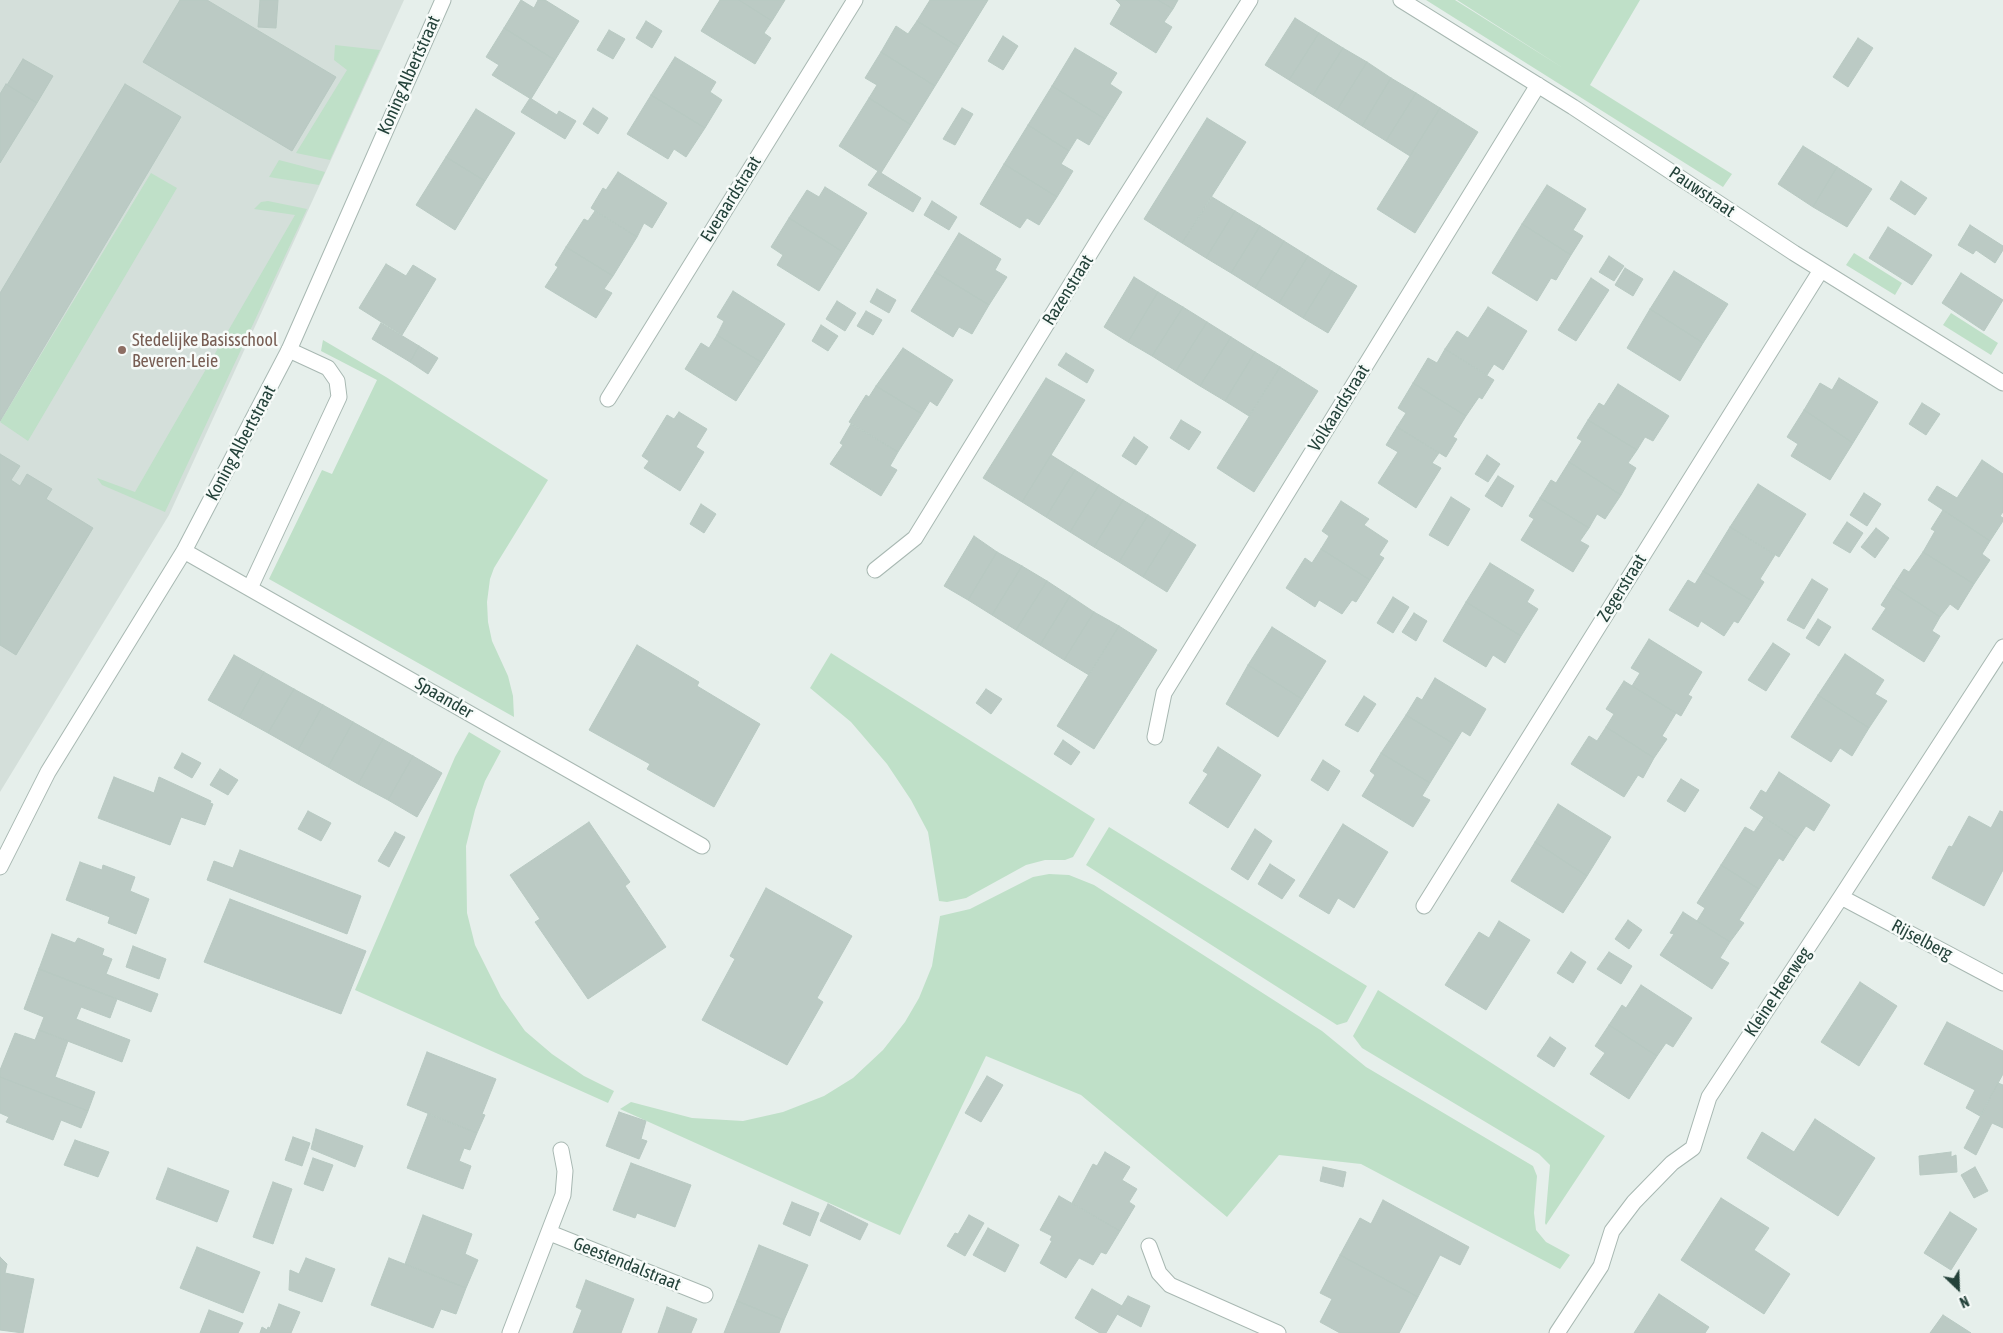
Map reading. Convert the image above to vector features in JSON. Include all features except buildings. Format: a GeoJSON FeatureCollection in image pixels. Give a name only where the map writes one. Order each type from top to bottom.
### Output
{"type":"FeatureCollection","features":[{"type":"Feature","properties":{"kind":"street","name":"Koning Albertstraat"},"geometry":{"type":"LineString","coordinates":[[0,867],[48,772],[184,551],[289,350],[442,0]]}},
{"type":"Feature","properties":{"kind":"street","name":"Everaardstraat"},"geometry":{"type":"LineString","coordinates":[[608,399],[855,0]]}},
{"type":"Feature","properties":{"kind":"street","name":"Razenstraat"},"geometry":{"type":"LineString","coordinates":[[875,570],[915,538],[1105,229],[1250,0]]}},
{"type":"Feature","properties":{"kind":"street","name":"Pauwstraat"},"geometry":{"type":"LineString","coordinates":[[1401,0],[1538,85],[1821,270],[2003,383]]}},
{"type":"Feature","properties":{"kind":"street","name":"Volkaardstraat"},"geometry":{"type":"LineString","coordinates":[[1155,737],[1164,693],[1538,85]]}},
{"type":"Feature","properties":{"kind":"street","name":"Zegerstraat"},"geometry":{"type":"LineString","coordinates":[[1424,906],[1821,270]]}},
{"type":"Feature","properties":{"kind":"street"},"geometry":{"type":"LineString","coordinates":[[250,588],[339,397],[337,381],[328,368],[289,350]]}},
{"type":"Feature","properties":{"kind":"street","name":"Spaander"},"geometry":{"type":"LineString","coordinates":[[184,551],[702,846]]}},
{"type":"Feature","properties":{"kind":"street","name":"Kleine Heerweg"},"geometry":{"type":"LineString","coordinates":[[1557,1333],[1601,1266],[1612,1231],[1634,1202],[1672,1163],[1693,1148],[1709,1097],[2003,647]]}},
{"type":"Feature","properties":{"kind":"street","name":"Rijselberg"},"geometry":{"type":"LineString","coordinates":[[1841,897],[2003,983]]}},
{"type":"Feature","properties":{"kind":"street","name":"Geestendalstraat"},"geometry":{"type":"LineString","coordinates":[[510,1333],[563,1195],[565,1171],[561,1150]]}},
{"type":"Feature","properties":{"kind":"street","name":"Geestendalstraat"},"geometry":{"type":"LineString","coordinates":[[550,1233],[705,1295]]}},
{"type":"Feature","properties":{"kind":"street"},"geometry":{"type":"LineString","coordinates":[[1149,1246],[1159,1273],[1170,1285],[1278,1333]]}},
{"type":"Feature","properties":{"kind":"shaded area","name":"Stedelijke Basisschool Beveren-Leie"},"geometry":{"type":"Polygon","coordinates":[[[0,0],[404,0],[169,515],[0,792],[0,0]]]}},
{"type":"Feature","properties":{"kind":"green space"},"geometry":{"type":"Polygon","coordinates":[[[1426,0],[1455,0],[1563,68],[1457,0],[1640,0],[1590,85],[1732,174],[1723,187],[1426,0]]]}},
{"type":"Feature","properties":{"kind":"green space"},"geometry":{"type":"Polygon","coordinates":[[[335,45],[380,50],[330,160],[296,153],[347,70],[334,60],[335,45]]]}},
{"type":"Feature","properties":{"kind":"green space"},"geometry":{"type":"Polygon","coordinates":[[[279,160],[325,172],[319,185],[269,177],[279,160]]]}},
{"type":"Feature","properties":{"kind":"green space"},"geometry":{"type":"Polygon","coordinates":[[[151,173],[177,188],[28,441],[0,422],[151,173]]]}},
{"type":"Feature","properties":{"kind":"green space"},"geometry":{"type":"Polygon","coordinates":[[[268,201],[307,209],[165,512],[102,485],[97,478],[135,492],[295,215],[254,209],[261,202],[268,201]]]}},
{"type":"Feature","properties":{"kind":"green space"},"geometry":{"type":"Polygon","coordinates":[[[1854,253],[1902,283],[1895,295],[1846,265],[1854,253]]]}},
{"type":"Feature","properties":{"kind":"green space"},"geometry":{"type":"Polygon","coordinates":[[[1951,313],[1998,343],[1991,355],[1943,325],[1951,313]]]}},
{"type":"Feature","properties":{"kind":"green space"},"geometry":{"type":"Polygon","coordinates":[[[323,340],[386,377],[548,480],[494,568],[490,579],[487,602],[488,622],[492,641],[508,676],[513,696],[514,717],[269,579],[322,470],[332,474],[377,380],[321,351],[323,340]]]}},
{"type":"Feature","properties":{"kind":"green space"},"geometry":{"type":"Polygon","coordinates":[[[831,653],[1095,819],[1073,857],[1065,860],[1045,860],[1026,865],[966,898],[947,902],[939,901],[928,832],[911,800],[887,764],[851,722],[810,688],[831,653]]]}},
{"type":"Feature","properties":{"kind":"green space"},"geometry":{"type":"Polygon","coordinates":[[[469,732],[501,751],[485,781],[466,846],[467,913],[475,945],[501,997],[525,1031],[552,1054],[584,1076],[614,1091],[608,1103],[355,990],[455,757],[469,732]]]}},
{"type":"Feature","properties":{"kind":"green space"},"geometry":{"type":"Polygon","coordinates":[[[1109,827],[1367,986],[1347,1022],[1337,1025],[1086,865],[1109,827]]]}},
{"type":"Feature","properties":{"kind":"green space"},"geometry":{"type":"Polygon","coordinates":[[[1049,874],[1069,875],[1094,885],[1322,1031],[1366,1067],[1533,1166],[1537,1176],[1534,1213],[1536,1230],[1546,1242],[1570,1255],[1560,1269],[1361,1164],[1279,1155],[1227,1217],[1081,1095],[986,1056],[900,1235],[620,1109],[631,1102],[692,1118],[743,1121],[783,1112],[824,1096],[853,1078],[883,1050],[905,1022],[919,998],[932,966],[940,916],[970,909],[1033,877],[1049,874]]]}},
{"type":"Feature","properties":{"kind":"green space"},"geometry":{"type":"Polygon","coordinates":[[[1378,990],[1605,1136],[1546,1225],[1550,1165],[1539,1154],[1362,1048],[1353,1036],[1378,990]]]}},
{"type":"Feature","properties":{"kind":"place","name":"Stedelijke Basisschool Beveren-Leie"},"geometry":{"type":"Point","coordinates":[122,350]}}]}
